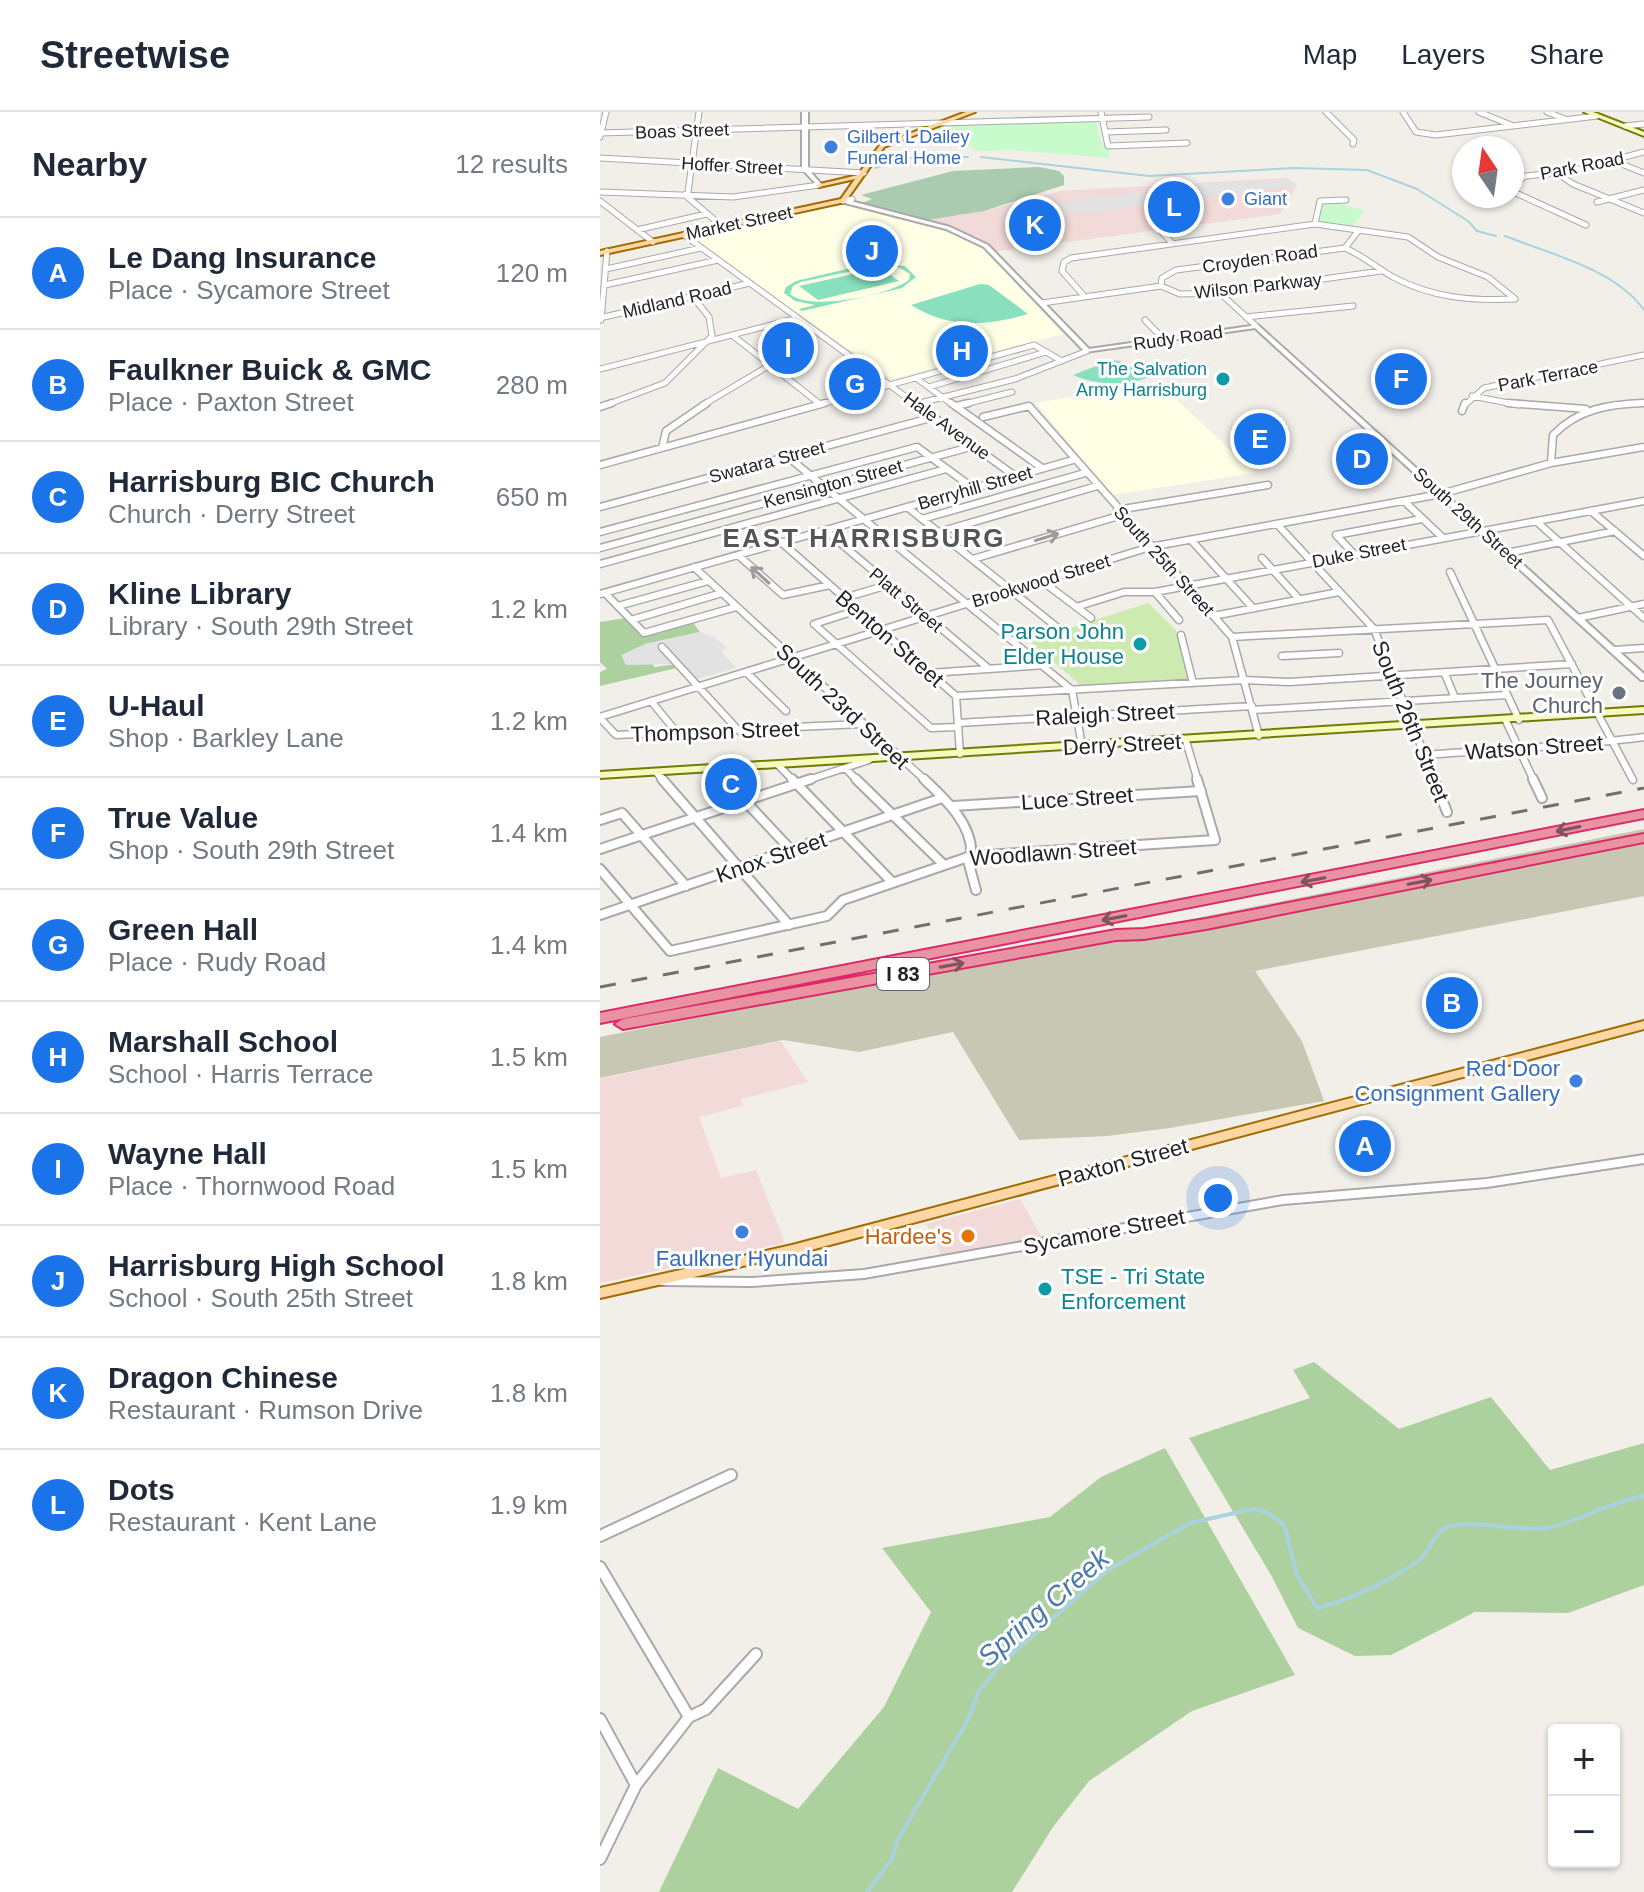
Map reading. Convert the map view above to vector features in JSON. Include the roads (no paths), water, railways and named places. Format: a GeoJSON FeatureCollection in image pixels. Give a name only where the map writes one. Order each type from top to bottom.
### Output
{"type":"FeatureCollection","features":[{"type":"Feature","properties":{"kind":"highway","name":"I 83"},"geometry":{"type":"LineString","coordinates":[[600,1018],[1644,814]]}},
{"type":"Feature","properties":{"kind":"highway","name":"I 83"},"geometry":{"type":"LineString","coordinates":[[600,1028],[1116,935],[1206,924],[1644,838]]}},
{"type":"Feature","properties":{"kind":"main road"},"geometry":{"type":"LineString","coordinates":[[819,185],[847,200],[885,144],[972,112]]}},
{"type":"Feature","properties":{"kind":"main road"},"geometry":{"type":"LineString","coordinates":[[1587,112],[1644,134]]}},
{"type":"Feature","properties":{"kind":"main road"},"geometry":{"type":"LineString","coordinates":[[819,185],[862,174]]}},
{"type":"Feature","properties":{"kind":"main road","name":"Market Street"},"geometry":{"type":"LineString","coordinates":[[603,252],[847,200]]}},
{"type":"Feature","properties":{"kind":"main road","name":"Derry Street"},"geometry":{"type":"LineString","coordinates":[[600,775],[1414,727],[1644,710]]}},
{"type":"Feature","properties":{"kind":"main road","name":"Paxton Street"},"geometry":{"type":"LineString","coordinates":[[601,1293],[809,1245],[1644,1025]]}},
{"type":"Feature","properties":{"kind":"street"},"geometry":{"type":"LineString","coordinates":[[600,135],[606,112]]}},
{"type":"Feature","properties":{"kind":"street"},"geometry":{"type":"LineString","coordinates":[[686,194],[699,112]]}},
{"type":"Feature","properties":{"kind":"street"},"geometry":{"type":"LineString","coordinates":[[805,112],[805,169],[819,185]]}},
{"type":"Feature","properties":{"kind":"street"},"geometry":{"type":"LineString","coordinates":[[907,112],[908,125]]}},
{"type":"Feature","properties":{"kind":"street"},"geometry":{"type":"LineString","coordinates":[[1004,112],[1005,122]]}},
{"type":"Feature","properties":{"kind":"street"},"geometry":{"type":"LineString","coordinates":[[1326,112],[1354,140],[1353,144]]}},
{"type":"Feature","properties":{"kind":"street"},"geometry":{"type":"LineString","coordinates":[[1403,112],[1416,132],[1436,135],[1597,116]]}},
{"type":"Feature","properties":{"kind":"street"},"geometry":{"type":"LineString","coordinates":[[1479,112],[1514,127]]}},
{"type":"Feature","properties":{"kind":"street"},"geometry":{"type":"LineString","coordinates":[[1547,112],[1567,120]]}},
{"type":"Feature","properties":{"kind":"street"},"geometry":{"type":"LineString","coordinates":[[1102,115],[1108,146],[1187,143]]}},
{"type":"Feature","properties":{"kind":"street","name":"Boas Street"},"geometry":{"type":"LineString","coordinates":[[600,135],[1005,122],[1102,115],[1149,117]]}},
{"type":"Feature","properties":{"kind":"street"},"geometry":{"type":"LineString","coordinates":[[1625,126],[1644,124]]}},
{"type":"Feature","properties":{"kind":"street"},"geometry":{"type":"LineString","coordinates":[[1106,132],[1166,130]]}},
{"type":"Feature","properties":{"kind":"street","name":"Park Road"},"geometry":{"type":"LineString","coordinates":[[1586,225],[1545,208],[1512,188],[1518,179],[1644,152]]}},
{"type":"Feature","properties":{"kind":"street","name":"Hoffer Street"},"geometry":{"type":"LineString","coordinates":[[600,158],[862,174]]}},
{"type":"Feature","properties":{"kind":"street"},"geometry":{"type":"LineString","coordinates":[[1613,161],[1644,173]]}},
{"type":"Feature","properties":{"kind":"street"},"geometry":{"type":"LineString","coordinates":[[1557,173],[1644,213]]}},
{"type":"Feature","properties":{"kind":"street"},"geometry":{"type":"LineString","coordinates":[[600,190],[748,196],[819,185]]}},
{"type":"Feature","properties":{"kind":"street"},"geometry":{"type":"LineString","coordinates":[[1597,202],[1644,190]]}},
{"type":"Feature","properties":{"kind":"street"},"geometry":{"type":"LineString","coordinates":[[686,194],[723,227]]}},
{"type":"Feature","properties":{"kind":"street"},"geometry":{"type":"LineString","coordinates":[[847,200],[965,234],[999,256],[1087,351]]}},
{"type":"Feature","properties":{"kind":"street"},"geometry":{"type":"LineString","coordinates":[[1315,224],[1320,201],[1346,200]]}},
{"type":"Feature","properties":{"kind":"street"},"geometry":{"type":"LineString","coordinates":[[600,201],[653,242]]}},
{"type":"Feature","properties":{"kind":"street"},"geometry":{"type":"LineString","coordinates":[[637,230],[706,214]]}},
{"type":"Feature","properties":{"kind":"street"},"geometry":{"type":"LineString","coordinates":[[1084,296],[1062,271],[1067,260],[1315,224],[1416,240],[1438,257],[1498,283],[1515,299],[1473,302],[1444,298],[1381,271],[1363,256],[1345,248]]}},
{"type":"Feature","properties":{"kind":"street","name":"Croyden Road"},"geometry":{"type":"LineString","coordinates":[[1161,286],[1162,278],[1176,270],[1345,248],[1359,230]]}},
{"type":"Feature","properties":{"kind":"street"},"geometry":{"type":"LineString","coordinates":[[1161,231],[1172,243]]}},
{"type":"Feature","properties":{"kind":"street","name":"Hale Avenue"},"geometry":{"type":"LineString","coordinates":[[684,235],[1015,476]]}},
{"type":"Feature","properties":{"kind":"street"},"geometry":{"type":"LineString","coordinates":[[606,269],[701,248]]}},
{"type":"Feature","properties":{"kind":"street"},"geometry":{"type":"LineString","coordinates":[[602,319],[606,269],[603,252]]}},
{"type":"Feature","properties":{"kind":"street"},"geometry":{"type":"LineString","coordinates":[[605,285],[718,260]]}},
{"type":"Feature","properties":{"kind":"street","name":"Wilson Parkway"},"geometry":{"type":"LineString","coordinates":[[1042,303],[1161,286],[1180,294],[1220,293],[1381,271]]}},
{"type":"Feature","properties":{"kind":"street","name":"Midland Road"},"geometry":{"type":"LineString","coordinates":[[602,319],[750,283]]}},
{"type":"Feature","properties":{"kind":"street","name":"South 29th Street"},"geometry":{"type":"LineString","coordinates":[[1220,293],[1644,678]]}},
{"type":"Feature","properties":{"kind":"street"},"geometry":{"type":"LineString","coordinates":[[693,297],[709,317],[712,336]]}},
{"type":"Feature","properties":{"kind":"street"},"geometry":{"type":"LineString","coordinates":[[1246,317],[1353,306]]}},
{"type":"Feature","properties":{"kind":"street"},"geometry":{"type":"LineString","coordinates":[[600,367],[795,317]]}},
{"type":"Feature","properties":{"kind":"street"},"geometry":{"type":"LineString","coordinates":[[600,367],[795,317]]}},
{"type":"Feature","properties":{"kind":"street"},"geometry":{"type":"LineString","coordinates":[[1145,320],[1164,340]]}},
{"type":"Feature","properties":{"kind":"street","name":"Rudy Road"},"geometry":{"type":"LineString","coordinates":[[916,404],[1015,379],[1087,351],[1256,326]]}},
{"type":"Feature","properties":{"kind":"street"},"geometry":{"type":"LineString","coordinates":[[732,335],[820,404]]}},
{"type":"Feature","properties":{"kind":"street"},"geometry":{"type":"LineString","coordinates":[[600,407],[665,383],[712,336]]}},
{"type":"Feature","properties":{"kind":"street"},"geometry":{"type":"LineString","coordinates":[[600,465],[1034,345],[1062,361]]}},
{"type":"Feature","properties":{"kind":"street"},"geometry":{"type":"LineString","coordinates":[[929,387],[1046,352]]}},
{"type":"Feature","properties":{"kind":"street","name":"Park Terrace"},"geometry":{"type":"LineString","coordinates":[[1462,411],[1462,406],[1484,388],[1644,355]]}},
{"type":"Feature","properties":{"kind":"street"},"geometry":{"type":"LineString","coordinates":[[980,360],[1015,379]]}},
{"type":"Feature","properties":{"kind":"street"},"geometry":{"type":"LineString","coordinates":[[662,448],[666,431],[681,418],[770,365]]}},
{"type":"Feature","properties":{"kind":"street"},"geometry":{"type":"LineString","coordinates":[[916,378],[1042,468]]}},
{"type":"Feature","properties":{"kind":"street"},"geometry":{"type":"LineString","coordinates":[[956,406],[1012,392]]}},
{"type":"Feature","properties":{"kind":"street"},"geometry":{"type":"LineString","coordinates":[[1472,396],[1526,406],[1589,409],[1644,403]]}},
{"type":"Feature","properties":{"kind":"street","name":"South 25th Street"},"geometry":{"type":"LineString","coordinates":[[983,417],[1029,406],[1073,460],[1232,637],[1259,736]]}},
{"type":"Feature","properties":{"kind":"street"},"geometry":{"type":"LineString","coordinates":[[1551,463],[1553,435],[1571,418],[1589,409]]}},
{"type":"Feature","properties":{"kind":"street","name":"Swatara Street"},"geometry":{"type":"LineString","coordinates":[[600,507],[934,417]]}},
{"type":"Feature","properties":{"kind":"street","name":"Kensington Street"},"geometry":{"type":"LineString","coordinates":[[600,548],[974,446]]}},
{"type":"Feature","properties":{"kind":"street"},"geometry":{"type":"LineString","coordinates":[[600,532],[917,447],[973,488]]}},
{"type":"Feature","properties":{"kind":"street","name":"Brookwood Street"},"geometry":{"type":"LineString","coordinates":[[600,717],[1150,547],[1441,494],[1551,463],[1644,447]]}},
{"type":"Feature","properties":{"kind":"street"},"geometry":{"type":"LineString","coordinates":[[788,457],[1072,690],[1082,746]]}},
{"type":"Feature","properties":{"kind":"street","name":"Berryhill Street"},"geometry":{"type":"LineString","coordinates":[[602,593],[1073,460]]}},
{"type":"Feature","properties":{"kind":"street"},"geometry":{"type":"LineString","coordinates":[[600,564],[946,469]]}},
{"type":"Feature","properties":{"kind":"street"},"geometry":{"type":"LineString","coordinates":[[922,519],[1085,473]]}},
{"type":"Feature","properties":{"kind":"street"},"geometry":{"type":"LineString","coordinates":[[973,559],[1120,512],[1268,485]]}},
{"type":"Feature","properties":{"kind":"street"},"geometry":{"type":"LineString","coordinates":[[939,532],[1097,486]]}},
{"type":"Feature","properties":{"kind":"street"},"geometry":{"type":"LineString","coordinates":[[1404,501],[1442,537]]}},
{"type":"Feature","properties":{"kind":"street","name":"Duke Street"},"geometry":{"type":"LineString","coordinates":[[1076,607],[1136,590],[1155,592],[1644,501]]}},
{"type":"Feature","properties":{"kind":"street"},"geometry":{"type":"LineString","coordinates":[[907,507],[1058,628]]}},
{"type":"Feature","properties":{"kind":"street"},"geometry":{"type":"LineString","coordinates":[[1591,511],[1640,549],[1644,556]]}},
{"type":"Feature","properties":{"kind":"street"},"geometry":{"type":"LineString","coordinates":[[1354,554],[1336,535],[1422,519]]}},
{"type":"Feature","properties":{"kind":"street"},"geometry":{"type":"LineString","coordinates":[[1536,521],[1644,618]]}},
{"type":"Feature","properties":{"kind":"street","name":"South 26th Street"},"geometry":{"type":"LineString","coordinates":[[1277,524],[1374,629],[1447,812]]}},
{"type":"Feature","properties":{"kind":"street","name":"Platt Street"},"geometry":{"type":"LineString","coordinates":[[825,530],[988,668]]}},
{"type":"Feature","properties":{"kind":"street"},"geometry":{"type":"LineString","coordinates":[[1507,553],[1615,531]]}},
{"type":"Feature","properties":{"kind":"street"},"geometry":{"type":"LineString","coordinates":[[1191,540],[1253,608]]}},
{"type":"Feature","properties":{"kind":"street","name":"Benton Street"},"geometry":{"type":"LineString","coordinates":[[781,542],[956,696],[960,754]]}},
{"type":"Feature","properties":{"kind":"street"},"geometry":{"type":"LineString","coordinates":[[738,555],[783,595],[830,585]]}},
{"type":"Feature","properties":{"kind":"street"},"geometry":{"type":"LineString","coordinates":[[1262,558],[1299,599]]}},
{"type":"Feature","properties":{"kind":"street","name":"South 23rd Street"},"geometry":{"type":"LineString","coordinates":[[694,567],[953,806],[972,847],[969,856],[976,890]]}},
{"type":"Feature","properties":{"kind":"street"},"geometry":{"type":"LineString","coordinates":[[1450,572],[1519,720]]}},
{"type":"Feature","properties":{"kind":"street"},"geometry":{"type":"LineString","coordinates":[[618,606],[708,581]]}},
{"type":"Feature","properties":{"kind":"street"},"geometry":{"type":"LineString","coordinates":[[1042,581],[1091,618]]}},
{"type":"Feature","properties":{"kind":"street"},"geometry":{"type":"LineString","coordinates":[[844,598],[888,585]]}},
{"type":"Feature","properties":{"kind":"street"},"geometry":{"type":"LineString","coordinates":[[1155,592],[1179,620]]}},
{"type":"Feature","properties":{"kind":"street"},"geometry":{"type":"LineString","coordinates":[[1213,616],[1339,592]]}},
{"type":"Feature","properties":{"kind":"street"},"geometry":{"type":"LineString","coordinates":[[602,593],[644,633],[736,607]]}},
{"type":"Feature","properties":{"kind":"street"},"geometry":{"type":"LineString","coordinates":[[631,620],[722,593]]}},
{"type":"Feature","properties":{"kind":"street"},"geometry":{"type":"LineString","coordinates":[[1578,618],[1644,604]]}},
{"type":"Feature","properties":{"kind":"street","name":"Raleigh Street"},"geometry":{"type":"LineString","coordinates":[[858,610],[813,624],[931,728],[1076,716],[1507,695]]}},
{"type":"Feature","properties":{"kind":"street"},"geometry":{"type":"LineString","coordinates":[[1232,637],[1548,620],[1633,780]]}},
{"type":"Feature","properties":{"kind":"street"},"geometry":{"type":"LineString","coordinates":[[1181,635],[1193,683]]}},
{"type":"Feature","properties":{"kind":"street"},"geometry":{"type":"LineString","coordinates":[[662,647],[739,731]]}},
{"type":"Feature","properties":{"kind":"street"},"geometry":{"type":"LineString","coordinates":[[1614,650],[1644,648]]}},
{"type":"Feature","properties":{"kind":"street"},"geometry":{"type":"LineString","coordinates":[[1282,656],[1339,653]]}},
{"type":"Feature","properties":{"kind":"street"},"geometry":{"type":"LineString","coordinates":[[956,696],[1244,680],[1289,682],[1445,674],[1572,664]]}},
{"type":"Feature","properties":{"kind":"street"},"geometry":{"type":"LineString","coordinates":[[930,673],[1045,665]]}},
{"type":"Feature","properties":{"kind":"street"},"geometry":{"type":"LineString","coordinates":[[746,672],[786,711]]}},
{"type":"Feature","properties":{"kind":"street"},"geometry":{"type":"LineString","coordinates":[[1445,674],[1455,698]]}},
{"type":"Feature","properties":{"kind":"street"},"geometry":{"type":"LineString","coordinates":[[651,701],[678,734]]}},
{"type":"Feature","properties":{"kind":"street","name":"Thompson Street"},"geometry":{"type":"LineString","coordinates":[[600,717],[616,735],[862,724]]}},
{"type":"Feature","properties":{"kind":"street"},"geometry":{"type":"LineString","coordinates":[[1506,721],[1542,798]]}},
{"type":"Feature","properties":{"kind":"street","name":"Watson Street"},"geometry":{"type":"LineString","coordinates":[[1424,755],[1644,737]]}},
{"type":"Feature","properties":{"kind":"street"},"geometry":{"type":"LineString","coordinates":[[1186,741],[1201,791]]}},
{"type":"Feature","properties":{"kind":"street"},"geometry":{"type":"LineString","coordinates":[[600,849],[869,760]]}},
{"type":"Feature","properties":{"kind":"street"},"geometry":{"type":"LineString","coordinates":[[778,765],[892,882]]}},
{"type":"Feature","properties":{"kind":"street"},"geometry":{"type":"LineString","coordinates":[[845,768],[943,864]]}},
{"type":"Feature","properties":{"kind":"street"},"geometry":{"type":"LineString","coordinates":[[656,772],[789,925]]}},
{"type":"Feature","properties":{"kind":"street","name":"Luce Street"},"geometry":{"type":"LineString","coordinates":[[953,806],[1201,791]]}},
{"type":"Feature","properties":{"kind":"street","name":"Woodlawn Street"},"geometry":{"type":"LineString","coordinates":[[631,905],[670,951],[827,916],[843,900],[969,856],[1215,840],[1201,791]]}},
{"type":"Feature","properties":{"kind":"street","name":"Knox Street"},"geometry":{"type":"LineString","coordinates":[[600,915],[942,798]]}},
{"type":"Feature","properties":{"kind":"street"},"geometry":{"type":"LineString","coordinates":[[745,801],[792,851]]}},
{"type":"Feature","properties":{"kind":"street"},"geometry":{"type":"LineString","coordinates":[[600,817],[622,813],[686,886]]}},
{"type":"Feature","properties":{"kind":"street"},"geometry":{"type":"LineString","coordinates":[[600,869],[631,905]]}},
{"type":"Feature","properties":{"kind":"street"},"geometry":{"type":"LineString","coordinates":[[600,884],[610,880]]}},
{"type":"Feature","properties":{"kind":"street","name":"Sycamore Street"},"geometry":{"type":"LineString","coordinates":[[660,1281],[752,1282],[864,1274],[1291,1198],[1487,1183],[1644,1159]]}},
{"type":"Feature","properties":{"kind":"street"},"geometry":{"type":"LineString","coordinates":[[600,1536],[731,1475]]}},
{"type":"Feature","properties":{"kind":"street"},"geometry":{"type":"LineString","coordinates":[[600,1567],[689,1717]]}},
{"type":"Feature","properties":{"kind":"street"},"geometry":{"type":"LineString","coordinates":[[600,1859],[636,1785],[689,1717],[706,1709],[756,1654]]}},
{"type":"Feature","properties":{"kind":"street"},"geometry":{"type":"LineString","coordinates":[[600,1719],[636,1785]]}},
{"type":"Feature","properties":{"kind":"waterway"},"geometry":{"type":"LineString","coordinates":[[875,168],[905,158],[968,157]]}},
{"type":"Feature","properties":{"kind":"waterway"},"geometry":{"type":"LineString","coordinates":[[981,157],[1149,176],[1294,168],[1367,170],[1417,189],[1468,221],[1477,231],[1496,236]]}},
{"type":"Feature","properties":{"kind":"waterway"},"geometry":{"type":"LineString","coordinates":[[1505,236],[1599,273],[1632,296],[1644,310]]}},
{"type":"Feature","properties":{"kind":"waterway","name":"Spring Creek"},"geometry":{"type":"LineString","coordinates":[[867,1892],[892,1859],[898,1839],[969,1718],[978,1692],[1004,1661],[1108,1570],[1190,1523],[1253,1509],[1268,1513],[1284,1525],[1297,1575],[1317,1608],[1357,1594],[1399,1573],[1421,1558],[1443,1529],[1463,1524],[1546,1528],[1644,1496]]}},
{"type":"Feature","properties":{"kind":"railway"},"geometry":{"type":"LineString","coordinates":[[600,987],[1644,788]]}},
{"type":"Feature","properties":{"kind":"place","name":"Gilbert L Dailey Funeral Home"},"geometry":{"type":"Point","coordinates":[831,147]}},
{"type":"Feature","properties":{"kind":"place","name":"Giant"},"geometry":{"type":"Point","coordinates":[1228,199]}},
{"type":"Feature","properties":{"kind":"place","name":"Dots"},"geometry":{"type":"Point","coordinates":[1174,207]}},
{"type":"Feature","properties":{"kind":"place","name":"Dragon Chinese"},"geometry":{"type":"Point","coordinates":[1035,225]}},
{"type":"Feature","properties":{"kind":"place","name":"Harrisburg High School"},"geometry":{"type":"Point","coordinates":[872,251]}},
{"type":"Feature","properties":{"kind":"place","name":"Wayne Hall"},"geometry":{"type":"Point","coordinates":[788,348]}},
{"type":"Feature","properties":{"kind":"place","name":"Marshall School"},"geometry":{"type":"Point","coordinates":[962,351]}},
{"type":"Feature","properties":{"kind":"place","name":"The Salvation Army Harrisburg"},"geometry":{"type":"Point","coordinates":[1223,379]}},
{"type":"Feature","properties":{"kind":"place","name":"True Value"},"geometry":{"type":"Point","coordinates":[1401,379]}},
{"type":"Feature","properties":{"kind":"place","name":"Green Hall"},"geometry":{"type":"Point","coordinates":[855,384]}},
{"type":"Feature","properties":{"kind":"place","name":"U-Haul"},"geometry":{"type":"Point","coordinates":[1260,439]}},
{"type":"Feature","properties":{"kind":"place","name":"Kline Library"},"geometry":{"type":"Point","coordinates":[1362,459]}},
{"type":"Feature","properties":{"kind":"place","name":"Parson John Elder House"},"geometry":{"type":"Point","coordinates":[1140,644]}},
{"type":"Feature","properties":{"kind":"place","name":"The Journey Church"},"geometry":{"type":"Point","coordinates":[1619,693]}},
{"type":"Feature","properties":{"kind":"place","name":"Harrisburg BIC Church"},"geometry":{"type":"Point","coordinates":[731,784]}},
{"type":"Feature","properties":{"kind":"place","name":"Faulkner Buick & GMC"},"geometry":{"type":"Point","coordinates":[1452,1003]}},
{"type":"Feature","properties":{"kind":"place","name":"Red Door Consignment Gallery"},"geometry":{"type":"Point","coordinates":[1576,1081]}},
{"type":"Feature","properties":{"kind":"place","name":"Le Dang Insurance"},"geometry":{"type":"Point","coordinates":[1365,1146]}},
{"type":"Feature","properties":{"kind":"place","name":"Faulkner Hyundai"},"geometry":{"type":"Point","coordinates":[742,1232]}},
{"type":"Feature","properties":{"kind":"place","name":"Hardee's"},"geometry":{"type":"Point","coordinates":[968,1236]}},
{"type":"Feature","properties":{"kind":"place","name":"TSE - Tri State Enforcement"},"geometry":{"type":"Point","coordinates":[1045,1289]}},
{"type":"Feature","properties":{"kind":"district","name":"EAST HARRISBURG"},"geometry":{"type":"Point","coordinates":[864,538]}}]}
